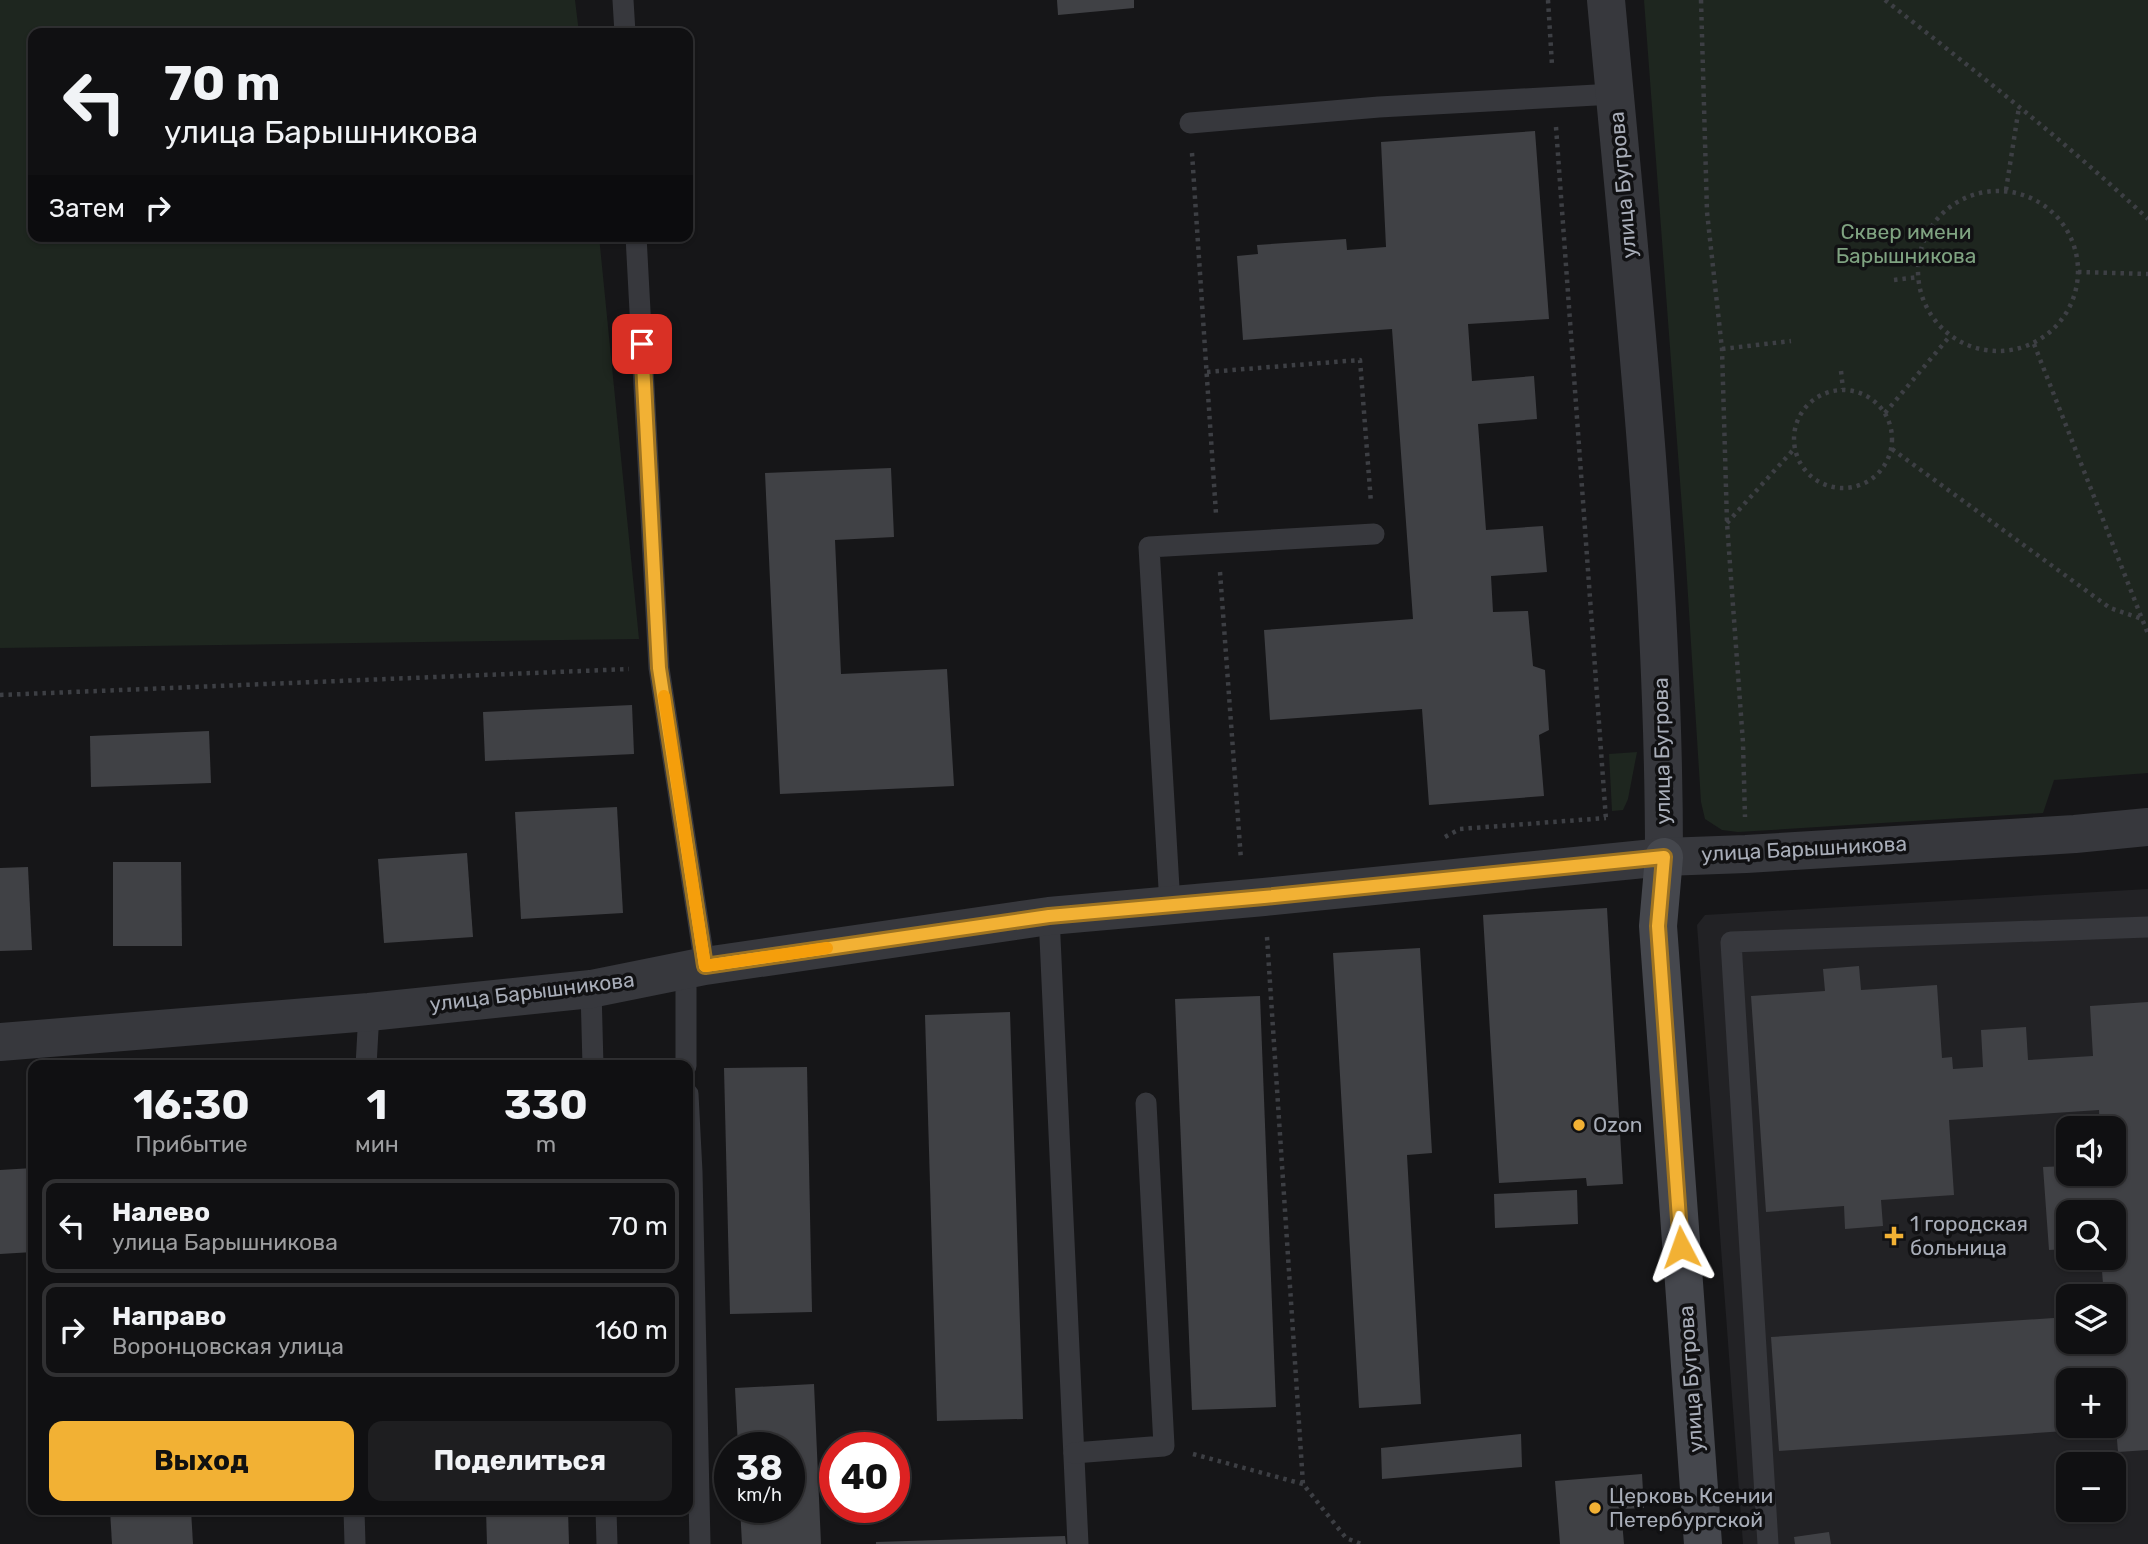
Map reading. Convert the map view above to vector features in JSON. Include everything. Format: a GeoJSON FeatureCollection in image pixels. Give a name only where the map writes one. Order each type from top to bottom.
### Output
{"type":"FeatureCollection","features":[{"type":"Feature","properties":{"kind":"street","name":"улица Бугрова"},"geometry":{"type":"LineString","coordinates":[[1606,0],[1638,356],[1661,679],[1664,857],[1658,926],[1703,1544]]}},
{"type":"Feature","properties":{"kind":"street","name":"улица Барышникова"},"geometry":{"type":"LineString","coordinates":[[0,1042],[369,1012],[592,989],[695,967],[1049,916],[1664,857],[2075,834],[2148,827]]}},
{"type":"Feature","properties":{"kind":"lane"},"geometry":{"type":"LineString","coordinates":[[623,0],[625,28]]}},
{"type":"Feature","properties":{"kind":"lane"},"geometry":{"type":"LineString","coordinates":[[1190,123],[1379,107],[1614,94]]}},
{"type":"Feature","properties":{"kind":"lane"},"geometry":{"type":"LineString","coordinates":[[636,242],[659,668],[695,967],[687,1060]]}},
{"type":"Feature","properties":{"kind":"lane"},"geometry":{"type":"LineString","coordinates":[[1170,905],[1149,547],[1374,534]]}},
{"type":"Feature","properties":{"kind":"lane"},"geometry":{"type":"LineString","coordinates":[[1049,916],[1078,1544]]}},
{"type":"Feature","properties":{"kind":"lane"},"geometry":{"type":"LineString","coordinates":[[1768,1544],[1731,942],[2148,927]]}},
{"type":"Feature","properties":{"kind":"lane"},"geometry":{"type":"LineString","coordinates":[[592,989],[593,1060]]}},
{"type":"Feature","properties":{"kind":"lane"},"geometry":{"type":"LineString","coordinates":[[366,1060],[369,1012]]}},
{"type":"Feature","properties":{"kind":"lane"},"geometry":{"type":"LineString","coordinates":[[1074,1453],[1164,1446],[1146,1103]]}},
{"type":"Feature","properties":{"kind":"lane"},"geometry":{"type":"LineString","coordinates":[[693,1218],[700,1544]]}},
{"type":"Feature","properties":{"kind":"lane"},"geometry":{"type":"LineString","coordinates":[[354,1515],[355,1544]]}},
{"type":"Feature","properties":{"kind":"lane"},"geometry":{"type":"LineString","coordinates":[[606,1515],[607,1544]]}},
{"type":"Feature","properties":{"kind":"path"},"geometry":{"type":"LineString","coordinates":[[1548,0],[1606,818],[1612,862]]}},
{"type":"Feature","properties":{"kind":"path"},"geometry":{"type":"LineString","coordinates":[[1701,0],[1707,212],[1722,349],[1727,523],[1742,743],[1746,854]]}},
{"type":"Feature","properties":{"kind":"path"},"geometry":{"type":"LineString","coordinates":[[1885,0],[2020,106],[2148,219]]}},
{"type":"Feature","properties":{"kind":"path"},"geometry":{"type":"LineString","coordinates":[[2006,190],[2020,106]]}},
{"type":"Feature","properties":{"kind":"path"},"geometry":{"type":"LineString","coordinates":[[2006,190],[2024,195],[2046,207],[2063,225],[2074,247],[2078,272],[2071,302],[2054,327],[2034,344],[2007,350],[1985,350],[1950,336],[1930,313],[1920,290],[1918,266],[1923,242],[1935,220],[1953,204],[1975,194],[2006,190]]}},
{"type":"Feature","properties":{"kind":"path"},"geometry":{"type":"LineString","coordinates":[[2078,272],[2148,274]]}},
{"type":"Feature","properties":{"kind":"path"},"geometry":{"type":"LineString","coordinates":[[1895,280],[1919,277]]}},
{"type":"Feature","properties":{"kind":"path"},"geometry":{"type":"LineString","coordinates":[[1885,413],[1950,336]]}},
{"type":"Feature","properties":{"kind":"path"},"geometry":{"type":"LineString","coordinates":[[1722,349],[1791,341]]}},
{"type":"Feature","properties":{"kind":"path"},"geometry":{"type":"LineString","coordinates":[[2034,344],[2148,634]]}},
{"type":"Feature","properties":{"kind":"path"},"geometry":{"type":"LineString","coordinates":[[1207,372],[1360,360],[1374,534]]}},
{"type":"Feature","properties":{"kind":"path"},"geometry":{"type":"LineString","coordinates":[[1841,371],[1843,389]]}},
{"type":"Feature","properties":{"kind":"path"},"geometry":{"type":"LineString","coordinates":[[1843,389],[1860,392],[1873,400],[1885,413],[1891,425],[1892,449],[1880,473],[1856,487],[1829,487],[1807,473],[1794,449],[1795,426],[1806,406],[1824,393],[1843,389]]}},
{"type":"Feature","properties":{"kind":"path"},"geometry":{"type":"LineString","coordinates":[[1727,523],[1794,449]]}},
{"type":"Feature","properties":{"kind":"path"},"geometry":{"type":"LineString","coordinates":[[1892,449],[2110,608],[2142,620]]}},
{"type":"Feature","properties":{"kind":"path"},"geometry":{"type":"LineString","coordinates":[[0,695],[659,668]]}},
{"type":"Feature","properties":{"kind":"path"},"geometry":{"type":"LineString","coordinates":[[1460,829],[1606,818]]}},
{"type":"Feature","properties":{"kind":"path"},"geometry":{"type":"LineString","coordinates":[[1264,897],[1303,1484],[1346,1538],[1361,1544]]}},
{"type":"Feature","properties":{"kind":"path"},"geometry":{"type":"LineString","coordinates":[[1164,1446],[1303,1484]]}},
{"type":"Feature","properties":{"kind":"shaded area","name":"1 городская больница"},"geometry":{"type":"Polygon","coordinates":[[[2148,889],[2148,1544],[1743,1544],[1697,925],[1705,915],[2148,889]]]}},
{"type":"Feature","properties":{"kind":"green space"},"geometry":{"type":"Polygon","coordinates":[[[0,0],[575,0],[578,28],[28,28],[28,242],[600,242],[639,639],[0,648],[0,0]]]}},
{"type":"Feature","properties":{"kind":"green space","name":"Сквер имени Барышникова"},"geometry":{"type":"Polygon","coordinates":[[[1644,0],[2148,0],[2148,773],[2054,780],[2043,813],[1738,832],[1722,830],[1705,819],[1701,802],[1644,0]]]}},
{"type":"Feature","properties":{"kind":"green space"},"geometry":{"type":"Polygon","coordinates":[[[1637,752],[1628,799],[1623,810],[1612,811],[1609,754],[1637,752]]]}},
{"type":"Feature","properties":{"kind":"building"},"geometry":{"type":"Polygon","coordinates":[[[1057,0],[1134,0],[1134,8],[1058,15],[1057,0]]]}},
{"type":"Feature","properties":{"kind":"building"},"geometry":{"type":"Polygon","coordinates":[[[1535,131],[1549,319],[1468,324],[1472,381],[1534,376],[1537,419],[1478,424],[1486,530],[1543,526],[1547,572],[1491,576],[1493,612],[1528,611],[1533,666],[1545,670],[1549,730],[1539,735],[1544,796],[1429,805],[1422,709],[1270,720],[1264,630],[1413,619],[1392,329],[1243,340],[1237,256],[1258,254],[1257,245],[1346,239],[1347,250],[1386,247],[1381,142],[1535,131]]]}},
{"type":"Feature","properties":{"kind":"building"},"geometry":{"type":"Polygon","coordinates":[[[891,468],[894,537],[835,540],[841,674],[947,669],[954,786],[780,794],[765,473],[891,468]]]}},
{"type":"Feature","properties":{"kind":"building"},"geometry":{"type":"Polygon","coordinates":[[[632,705],[634,754],[485,761],[483,712],[632,705]]]}},
{"type":"Feature","properties":{"kind":"building"},"geometry":{"type":"Polygon","coordinates":[[[209,731],[211,783],[91,787],[90,736],[209,731]]]}},
{"type":"Feature","properties":{"kind":"building"},"geometry":{"type":"Polygon","coordinates":[[[617,807],[623,913],[521,919],[515,812],[617,807]]]}},
{"type":"Feature","properties":{"kind":"building"},"geometry":{"type":"Polygon","coordinates":[[[467,853],[473,937],[384,943],[378,859],[467,853]]]}},
{"type":"Feature","properties":{"kind":"building"},"geometry":{"type":"Polygon","coordinates":[[[113,862],[181,862],[182,946],[113,946],[113,862]]]}},
{"type":"Feature","properties":{"kind":"building"},"geometry":{"type":"Polygon","coordinates":[[[28,867],[32,950],[0,951],[0,868],[28,867]]]}},
{"type":"Feature","properties":{"kind":"building"},"geometry":{"type":"Polygon","coordinates":[[[1607,908],[1623,1184],[1587,1186],[1586,1178],[1499,1183],[1483,915],[1607,908]]]}},
{"type":"Feature","properties":{"kind":"building"},"geometry":{"type":"Polygon","coordinates":[[[1420,948],[1432,1153],[1407,1155],[1421,1404],[1359,1408],[1333,953],[1420,948]]]}},
{"type":"Feature","properties":{"kind":"building"},"geometry":{"type":"Polygon","coordinates":[[[1859,966],[1861,990],[1937,985],[1942,1058],[1952,1057],[1953,1069],[1983,1067],[1981,1030],[2026,1027],[2028,1060],[2093,1056],[2090,1006],[2148,1002],[2148,1450],[2118,1452],[2117,1438],[2126,1438],[2126,1368],[2056,1368],[2056,1432],[1779,1451],[1771,1337],[2056,1318],[2056,1354],[2126,1354],[2126,1284],[2103,1284],[2102,1270],[2126,1270],[2126,1200],[2056,1200],[2056,1250],[2049,1250],[2043,1167],[2056,1166],[2056,1186],[2126,1186],[2126,1116],[2099,1116],[2099,1110],[1949,1120],[1954,1195],[1881,1200],[1883,1226],[1845,1229],[1844,1206],[1766,1212],[1751,996],[1825,991],[1823,969],[1859,966]]]}},
{"type":"Feature","properties":{"kind":"building"},"geometry":{"type":"Polygon","coordinates":[[[1260,996],[1276,1407],[1192,1410],[1175,999],[1260,996]]]}},
{"type":"Feature","properties":{"kind":"building"},"geometry":{"type":"Polygon","coordinates":[[[1010,1012],[1023,1419],[937,1421],[925,1015],[1010,1012]]]}},
{"type":"Feature","properties":{"kind":"building"},"geometry":{"type":"Polygon","coordinates":[[[807,1067],[812,1312],[730,1314],[724,1068],[807,1067]]]}},
{"type":"Feature","properties":{"kind":"building"},"geometry":{"type":"Polygon","coordinates":[[[28,1168],[28,1252],[0,1254],[0,1170],[28,1168]]]}},
{"type":"Feature","properties":{"kind":"building"},"geometry":{"type":"Polygon","coordinates":[[[1577,1190],[1578,1224],[1495,1228],[1494,1194],[1577,1190]]]}},
{"type":"Feature","properties":{"kind":"building"},"geometry":{"type":"Polygon","coordinates":[[[814,1384],[821,1544],[742,1544],[741,1523],[805,1523],[805,1432],[737,1432],[735,1388],[814,1384]]]}},
{"type":"Feature","properties":{"kind":"building"},"geometry":{"type":"Polygon","coordinates":[[[1521,1434],[1522,1467],[1382,1479],[1381,1448],[1521,1434]]]}},
{"type":"Feature","properties":{"kind":"building","name":"Церковь Ксении Петербургской"},"geometry":{"type":"Polygon","coordinates":[[[1642,1474],[1644,1508],[1621,1509],[1624,1544],[1560,1544],[1555,1481],[1642,1474]]]}},
{"type":"Feature","properties":{"kind":"building"},"geometry":{"type":"Polygon","coordinates":[[[110,1515],[191,1515],[193,1544],[112,1544],[110,1515]]]}},
{"type":"Feature","properties":{"kind":"building"},"geometry":{"type":"Polygon","coordinates":[[[486,1515],[568,1515],[569,1544],[487,1544],[486,1515]]]}},
{"type":"Feature","properties":{"kind":"building"},"geometry":{"type":"Polygon","coordinates":[[[1829,1532],[1831,1544],[1795,1544],[1794,1537],[1829,1532]]]}},
{"type":"Feature","properties":{"kind":"building"},"geometry":{"type":"Polygon","coordinates":[[[1065,1536],[1066,1544],[876,1544],[876,1542],[1065,1536]]]}},
{"type":"Feature","properties":{"kind":"slow traffic"},"geometry":{"type":"LineString","coordinates":[[664,696],[705,966],[827,948]]}},
{"type":"Feature","properties":{"kind":"place","name":"Ozon"},"geometry":{"type":"Point","coordinates":[1579,1125]}},
{"type":"Feature","properties":{"kind":"place","name":"1 городская больница"},"geometry":{"type":"Point","coordinates":[1894,1236]}},
{"type":"Feature","properties":{"kind":"place","name":"Церковь Ксении Петербургской"},"geometry":{"type":"Point","coordinates":[1595,1508]}},
{"type":"Feature","properties":{"kind":"route"},"geometry":{"type":"LineString","coordinates":[[642,344],[659,668],[705,966],[1049,916],[1664,857],[1658,926],[1681,1247]]}}]}
